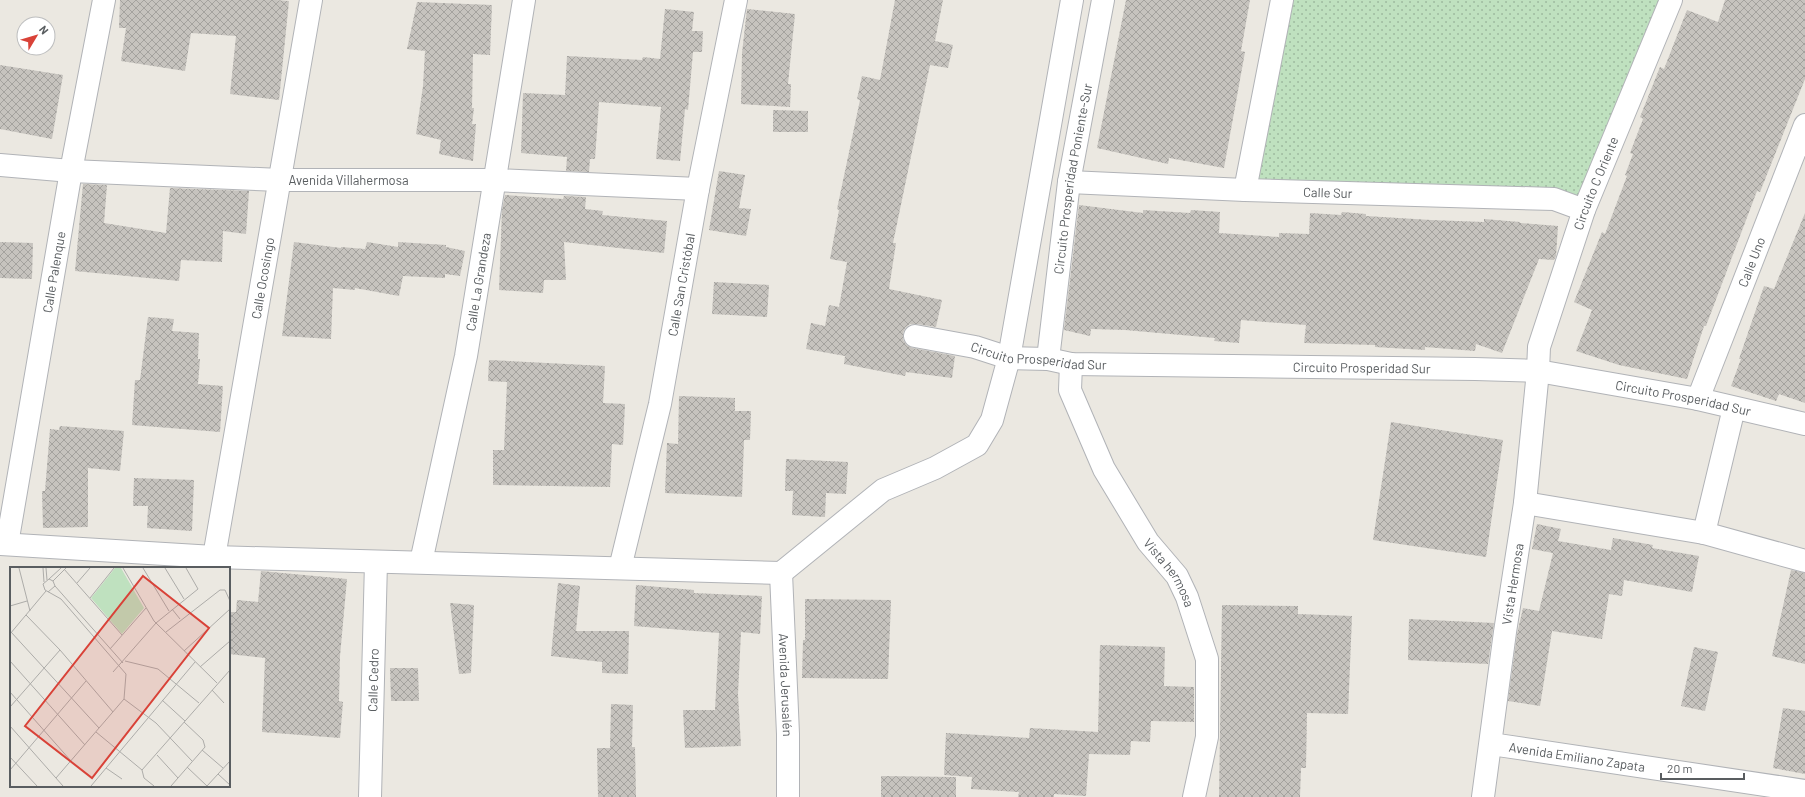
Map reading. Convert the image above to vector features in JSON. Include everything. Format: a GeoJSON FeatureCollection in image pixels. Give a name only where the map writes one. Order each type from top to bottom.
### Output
{"type":"FeatureCollection","features":[{"type":"Feature","properties":{"kind":"street","name":"Calle Palenque"},"geometry":{"type":"LineString","coordinates":[[4,544],[71,171],[104,0]]}},
{"type":"Feature","properties":{"kind":"street","name":"Calle Ocosingo"},"geometry":{"type":"LineString","coordinates":[[214,557],[311,0]]}},
{"type":"Feature","properties":{"kind":"street","name":"Calle La Grandeza"},"geometry":{"type":"LineString","coordinates":[[421,562],[466,356],[524,0]]}},
{"type":"Feature","properties":{"kind":"street","name":"Calle San Cristóbal"},"geometry":{"type":"LineString","coordinates":[[620,568],[660,404],[698,189],[736,0]]}},
{"type":"Feature","properties":{"kind":"street"},"geometry":{"type":"LineString","coordinates":[[4,544],[214,557],[781,573],[883,490],[935,468],[977,445],[992,420],[1009,358],[1072,0]]}},
{"type":"Feature","properties":{"kind":"street","name":"Circuito Prosperidad Poniente-Sur"},"geometry":{"type":"LineString","coordinates":[[1048,359],[1069,182],[1103,0]]}},
{"type":"Feature","properties":{"kind":"street"},"geometry":{"type":"LineString","coordinates":[[1245,190],[1282,0]]}},
{"type":"Feature","properties":{"kind":"street","name":"Circuito C Oriente"},"geometry":{"type":"LineString","coordinates":[[1538,371],[1539,347],[1584,210],[1670,0]]}},
{"type":"Feature","properties":{"kind":"street","name":"Calle Uno"},"geometry":{"type":"LineString","coordinates":[[1698,399],[1805,125]]}},
{"type":"Feature","properties":{"kind":"street","name":"Avenida Villahermosa"},"geometry":{"type":"LineString","coordinates":[[0,165],[71,171],[280,180],[494,180],[698,189]]}},
{"type":"Feature","properties":{"kind":"street","name":"Calle Sur"},"geometry":{"type":"LineString","coordinates":[[1069,182],[1245,190],[1554,199],[1584,210]]}},
{"type":"Feature","properties":{"kind":"street","name":"Circuito Prosperidad Sur"},"geometry":{"type":"LineString","coordinates":[[915,336],[975,347],[1009,358],[1048,359],[1071,364],[1538,371],[1698,399],[1805,424]]}},
{"type":"Feature","properties":{"kind":"street","name":"Vista hermosa"},"geometry":{"type":"LineString","coordinates":[[1071,364],[1070,390],[1104,470],[1148,542],[1177,576],[1187,597],[1207,659],[1207,737],[1194,797]]}},
{"type":"Feature","properties":{"kind":"street","name":"Vista Hermosa"},"geometry":{"type":"LineString","coordinates":[[1483,797],[1505,632],[1525,503],[1538,371]]}},
{"type":"Feature","properties":{"kind":"street"},"geometry":{"type":"LineString","coordinates":[[1704,533],[1734,408]]}},
{"type":"Feature","properties":{"kind":"street"},"geometry":{"type":"LineString","coordinates":[[1525,503],[1704,533],[1805,561]]}},
{"type":"Feature","properties":{"kind":"street","name":"Calle Cedro"},"geometry":{"type":"LineString","coordinates":[[370,797],[376,562]]}},
{"type":"Feature","properties":{"kind":"street","name":"Avenida Jerusalén"},"geometry":{"type":"LineString","coordinates":[[781,573],[788,734],[788,797]]}},
{"type":"Feature","properties":{"kind":"street","name":"Avenida Emiliano Zapata"},"geometry":{"type":"LineString","coordinates":[[1491,744],[1805,791]]}},
{"type":"Feature","properties":{"kind":"green space"},"geometry":{"type":"Polygon","coordinates":[[[1292,0],[1660,0],[1578,197],[1255,181],[1292,0]]]}},
{"type":"Feature","properties":{"kind":"building"},"geometry":{"type":"Polygon","coordinates":[[[120,0],[289,1],[279,100],[230,94],[236,36],[191,33],[185,71],[121,61],[126,28],[119,28],[120,0]]]}},
{"type":"Feature","properties":{"kind":"building"},"geometry":{"type":"Polygon","coordinates":[[[895,0],[943,0],[935,41],[953,45],[948,68],[930,65],[893,243],[896,243],[889,289],[942,300],[936,327],[910,324],[905,328],[903,340],[907,345],[913,348],[955,356],[952,378],[906,372],[905,376],[844,364],[845,356],[806,349],[811,323],[825,326],[829,305],[839,307],[847,262],[830,259],[839,210],[837,209],[860,100],[857,99],[862,76],[880,80],[895,0]]]}},
{"type":"Feature","properties":{"kind":"building"},"geometry":{"type":"Polygon","coordinates":[[[1126,0],[1250,0],[1241,51],[1245,52],[1224,168],[1169,158],[1168,164],[1097,148],[1126,0]]]}},
{"type":"Feature","properties":{"kind":"building"},"geometry":{"type":"Polygon","coordinates":[[[1725,0],[1805,0],[1805,79],[1760,192],[1757,191],[1706,326],[1704,326],[1687,379],[1619,365],[1576,351],[1592,310],[1574,302],[1602,232],[1605,234],[1627,176],[1625,175],[1633,154],[1630,153],[1643,119],[1640,117],[1660,67],[1664,69],[1687,10],[1718,22],[1725,0]]]}},
{"type":"Feature","properties":{"kind":"building"},"geometry":{"type":"Polygon","coordinates":[[[417,2],[492,5],[490,55],[473,54],[472,108],[474,108],[472,124],[476,124],[473,161],[439,154],[441,140],[416,134],[423,86],[425,51],[407,49],[417,2]]]}},
{"type":"Feature","properties":{"kind":"building"},"geometry":{"type":"Polygon","coordinates":[[[665,9],[694,12],[692,31],[703,31],[702,52],[693,52],[688,110],[685,109],[680,161],[656,159],[661,107],[599,102],[595,159],[590,159],[589,172],[566,171],[567,157],[521,153],[523,93],[565,95],[567,56],[642,60],[643,57],[660,59],[665,9]]]}},
{"type":"Feature","properties":{"kind":"building"},"geometry":{"type":"Polygon","coordinates":[[[747,9],[795,14],[788,84],[791,84],[790,107],[741,104],[742,53],[747,9]]]}},
{"type":"Feature","properties":{"kind":"building"},"geometry":{"type":"Polygon","coordinates":[[[0,65],[63,75],[52,139],[0,129],[0,65]]]}},
{"type":"Feature","properties":{"kind":"building"},"geometry":{"type":"Polygon","coordinates":[[[773,110],[808,111],[808,132],[773,132],[773,110]]]}},
{"type":"Feature","properties":{"kind":"building"},"geometry":{"type":"Polygon","coordinates":[[[719,171],[745,175],[739,208],[751,209],[746,236],[709,230],[719,171]]]}},
{"type":"Feature","properties":{"kind":"building"},"geometry":{"type":"Polygon","coordinates":[[[83,184],[107,185],[104,223],[166,233],[170,188],[249,191],[246,234],[223,231],[222,262],[181,260],[179,281],[75,271],[83,184]]]}},
{"type":"Feature","properties":{"kind":"building"},"geometry":{"type":"Polygon","coordinates":[[[505,195],[563,199],[564,196],[586,197],[585,209],[603,211],[602,215],[667,221],[664,253],[564,242],[566,280],[544,280],[543,293],[499,290],[502,210],[505,195]]]}},
{"type":"Feature","properties":{"kind":"building"},"geometry":{"type":"Polygon","coordinates":[[[1079,205],[1143,213],[1143,210],[1190,213],[1191,210],[1220,212],[1219,233],[1279,237],[1279,233],[1309,234],[1310,213],[1341,215],[1342,212],[1366,214],[1366,216],[1484,222],[1484,219],[1558,226],[1556,256],[1554,260],[1539,259],[1502,353],[1476,344],[1475,351],[1425,347],[1425,350],[1375,347],[1375,345],[1304,343],[1306,325],[1241,320],[1239,343],[1214,341],[1215,338],[1125,330],[1091,329],[1090,336],[1064,330],[1079,205]]]}},
{"type":"Feature","properties":{"kind":"building"},"geometry":{"type":"Polygon","coordinates":[[[1805,213],[1805,403],[1779,394],[1776,401],[1731,386],[1764,286],[1774,289],[1805,213]]]}},
{"type":"Feature","properties":{"kind":"building"},"geometry":{"type":"Polygon","coordinates":[[[0,242],[33,243],[32,279],[0,278],[0,242]]]}},
{"type":"Feature","properties":{"kind":"building"},"geometry":{"type":"Polygon","coordinates":[[[294,242],[341,248],[365,249],[367,242],[398,247],[398,242],[446,245],[446,247],[465,251],[460,276],[445,274],[445,278],[403,276],[399,296],[355,288],[355,290],[333,288],[331,339],[282,336],[294,242]]]}},
{"type":"Feature","properties":{"kind":"building"},"geometry":{"type":"Polygon","coordinates":[[[714,282],[769,285],[767,317],[712,314],[714,282]]]}},
{"type":"Feature","properties":{"kind":"building"},"geometry":{"type":"Polygon","coordinates":[[[148,317],[174,319],[172,331],[199,333],[198,359],[200,359],[198,384],[223,386],[220,432],[132,425],[135,380],[140,380],[148,317]]]}},
{"type":"Feature","properties":{"kind":"building"},"geometry":{"type":"Polygon","coordinates":[[[489,360],[605,366],[603,403],[625,404],[623,445],[612,444],[610,487],[493,485],[493,450],[504,450],[507,382],[488,381],[489,360]]]}},
{"type":"Feature","properties":{"kind":"building"},"geometry":{"type":"Polygon","coordinates":[[[679,396],[735,398],[735,411],[751,411],[750,440],[744,440],[742,497],[665,493],[667,443],[678,444],[679,396]]]}},
{"type":"Feature","properties":{"kind":"building"},"geometry":{"type":"Polygon","coordinates":[[[1391,422],[1503,440],[1486,557],[1373,540],[1391,422]]]}},
{"type":"Feature","properties":{"kind":"building"},"geometry":{"type":"Polygon","coordinates":[[[60,426],[124,431],[120,471],[88,468],[88,527],[43,528],[42,491],[45,491],[50,429],[59,430],[60,426]]]}},
{"type":"Feature","properties":{"kind":"building"},"geometry":{"type":"Polygon","coordinates":[[[786,459],[848,462],[846,494],[826,493],[825,517],[792,515],[793,491],[785,491],[786,459]]]}},
{"type":"Feature","properties":{"kind":"building"},"geometry":{"type":"Polygon","coordinates":[[[134,478],[194,480],[192,531],[147,528],[148,506],[133,506],[134,478]]]}},
{"type":"Feature","properties":{"kind":"building"},"geometry":{"type":"Polygon","coordinates":[[[1537,524],[1561,529],[1558,541],[1611,550],[1613,538],[1653,545],[1652,548],[1699,556],[1692,592],[1624,580],[1622,596],[1609,594],[1602,639],[1552,631],[1540,706],[1508,701],[1517,634],[1523,608],[1539,611],[1553,553],[1532,549],[1537,524]]]}},
{"type":"Feature","properties":{"kind":"building"},"geometry":{"type":"Polygon","coordinates":[[[1791,570],[1805,573],[1805,664],[1772,656],[1791,570]]]}},
{"type":"Feature","properties":{"kind":"building"},"geometry":{"type":"Polygon","coordinates":[[[261,571],[347,579],[340,656],[339,701],[343,702],[340,738],[262,732],[265,658],[230,654],[230,612],[236,612],[237,600],[258,602],[261,571]]]}},
{"type":"Feature","properties":{"kind":"building"},"geometry":{"type":"Polygon","coordinates":[[[558,583],[580,586],[576,631],[629,631],[628,674],[602,673],[602,662],[551,656],[558,583]]]}},
{"type":"Feature","properties":{"kind":"building"},"geometry":{"type":"Polygon","coordinates":[[[636,585],[694,590],[694,593],[762,596],[760,634],[741,632],[738,694],[741,746],[685,748],[683,710],[715,710],[719,633],[634,626],[636,585]]]}},
{"type":"Feature","properties":{"kind":"building"},"geometry":{"type":"Polygon","coordinates":[[[805,599],[891,600],[888,679],[802,678],[803,640],[805,640],[805,599]]]}},
{"type":"Feature","properties":{"kind":"building"},"geometry":{"type":"Polygon","coordinates":[[[450,603],[474,605],[471,673],[459,674],[450,603]]]}},
{"type":"Feature","properties":{"kind":"building"},"geometry":{"type":"Polygon","coordinates":[[[1222,605],[1298,606],[1298,614],[1352,616],[1348,714],[1307,713],[1306,768],[1301,768],[1300,797],[1219,797],[1222,605]]]}},
{"type":"Feature","properties":{"kind":"building"},"geometry":{"type":"Polygon","coordinates":[[[1409,619],[1494,623],[1488,664],[1408,660],[1409,619]]]}},
{"type":"Feature","properties":{"kind":"building"},"geometry":{"type":"Polygon","coordinates":[[[1100,645],[1165,647],[1164,686],[1194,687],[1194,722],[1151,721],[1150,742],[1131,741],[1130,755],[1089,754],[1086,796],[1054,794],[1054,797],[1018,797],[1019,792],[971,789],[972,777],[944,775],[946,733],[1029,738],[1030,728],[1098,732],[1100,645]]]}},
{"type":"Feature","properties":{"kind":"building"},"geometry":{"type":"Polygon","coordinates":[[[1694,647],[1718,652],[1705,711],[1681,706],[1694,647]]]}},
{"type":"Feature","properties":{"kind":"building"},"geometry":{"type":"Polygon","coordinates":[[[390,668],[418,668],[419,701],[391,701],[390,668]]]}},
{"type":"Feature","properties":{"kind":"building"},"geometry":{"type":"Polygon","coordinates":[[[611,704],[633,705],[632,747],[635,747],[636,797],[598,797],[597,748],[610,748],[611,704]]]}},
{"type":"Feature","properties":{"kind":"building"},"geometry":{"type":"Polygon","coordinates":[[[1783,708],[1805,711],[1805,774],[1773,768],[1783,708]]]}},
{"type":"Feature","properties":{"kind":"building"},"geometry":{"type":"Polygon","coordinates":[[[881,776],[956,777],[956,797],[881,797],[881,776]]]}}]}
